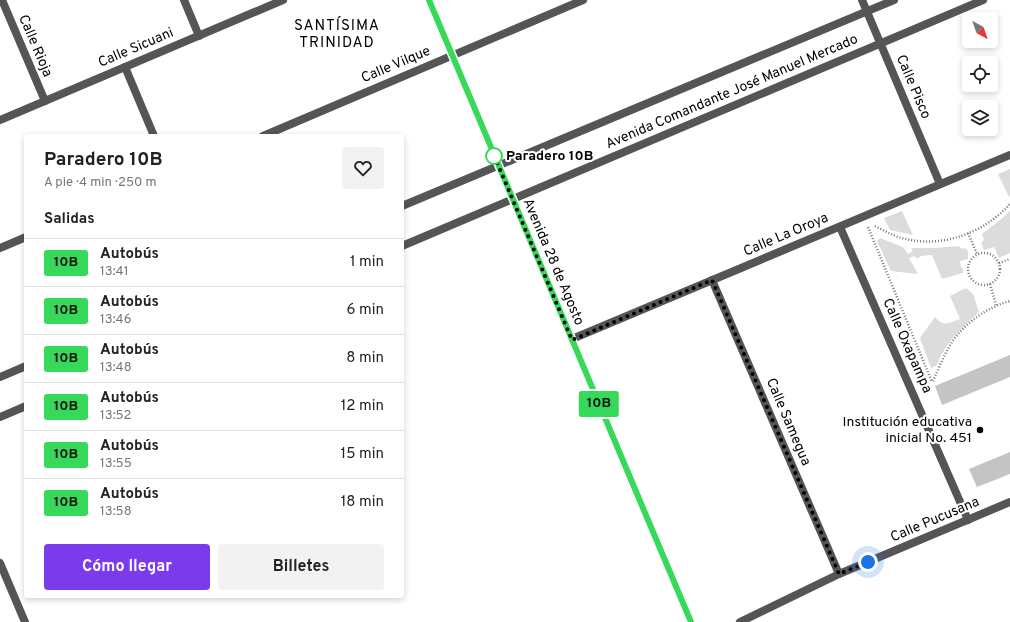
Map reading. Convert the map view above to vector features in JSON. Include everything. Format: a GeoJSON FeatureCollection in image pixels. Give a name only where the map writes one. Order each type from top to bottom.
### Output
{"type":"FeatureCollection","features":[{"type":"Feature","properties":{"kind":"street","name":"Calle Rioja"},"geometry":{"type":"LineString","coordinates":[[2,0],[45,101]]}},
{"type":"Feature","properties":{"kind":"street"},"geometry":{"type":"LineString","coordinates":[[184,0],[199,36]]}},
{"type":"Feature","properties":{"kind":"street","name":"Calle Sicuani"},"geometry":{"type":"LineString","coordinates":[[0,120],[283,0]]}},
{"type":"Feature","properties":{"kind":"street","name":"Avenida 28 de Agosto"},"geometry":{"type":"LineString","coordinates":[[429,0],[691,622]]}},
{"type":"Feature","properties":{"kind":"street","name":"Calle Vilque"},"geometry":{"type":"LineString","coordinates":[[269,134],[452,56],[567,3],[583,0]]}},
{"type":"Feature","properties":{"kind":"street","name":"Calle Pisco"},"geometry":{"type":"LineString","coordinates":[[862,0],[940,184]]}},
{"type":"Feature","properties":{"kind":"street","name":"Avenida Comandante José Manuel Mercado"},"geometry":{"type":"LineString","coordinates":[[404,205],[894,0]]}},
{"type":"Feature","properties":{"kind":"street","name":"Avenida Comandante José Manuel Mercado"},"geometry":{"type":"LineString","coordinates":[[404,245],[983,0]]}},
{"type":"Feature","properties":{"kind":"street"},"geometry":{"type":"LineString","coordinates":[[124,67],[153,134]]}},
{"type":"Feature","properties":{"kind":"street","name":"Calle La Oroya"},"geometry":{"type":"LineString","coordinates":[[572,340],[1010,155]]}},
{"type":"Feature","properties":{"kind":"street","name":"Calle Oxapampa"},"geometry":{"type":"LineString","coordinates":[[840,226],[968,520]]}},
{"type":"Feature","properties":{"kind":"street"},"geometry":{"type":"LineString","coordinates":[[0,248],[24,238]]}},
{"type":"Feature","properties":{"kind":"street","name":"Calle Samegua"},"geometry":{"type":"LineString","coordinates":[[712,280],[839,574]]}},
{"type":"Feature","properties":{"kind":"street"},"geometry":{"type":"LineString","coordinates":[[0,377],[24,367]]}},
{"type":"Feature","properties":{"kind":"street"},"geometry":{"type":"LineString","coordinates":[[0,417],[24,407]]}},
{"type":"Feature","properties":{"kind":"street","name":"Calle Pucusana"},"geometry":{"type":"LineString","coordinates":[[740,622],[839,574],[1010,502]]}},
{"type":"Feature","properties":{"kind":"street"},"geometry":{"type":"LineString","coordinates":[[0,563],[25,622]]}},
{"type":"Feature","properties":{"kind":"path"},"geometry":{"type":"LineString","coordinates":[[872,224],[890,234],[907,240],[929,242],[956,238],[979,228],[1002,212],[1010,204]]}},
{"type":"Feature","properties":{"kind":"path"},"geometry":{"type":"LineString","coordinates":[[866,221],[932,382],[954,339],[980,314],[1010,301]]}},
{"type":"Feature","properties":{"kind":"path"},"geometry":{"type":"LineString","coordinates":[[968,233],[977,254]]}},
{"type":"Feature","properties":{"kind":"path"},"geometry":{"type":"LineString","coordinates":[[983,252],[989,253],[994,256],[999,264],[1000,272],[998,277],[990,284],[983,285],[976,283],[971,279],[968,272],[968,265],[971,258],[977,254],[983,252]]}},
{"type":"Feature","properties":{"kind":"path"},"geometry":{"type":"LineString","coordinates":[[999,264],[1010,259]]}},
{"type":"Feature","properties":{"kind":"path"},"geometry":{"type":"LineString","coordinates":[[990,284],[996,306]]}},
{"type":"Feature","properties":{"kind":"shaded area"},"geometry":{"type":"Polygon","coordinates":[[[1010,169],[1010,195],[1009,197],[998,174],[1010,169]]]}},
{"type":"Feature","properties":{"kind":"shaded area"},"geometry":{"type":"Polygon","coordinates":[[[902,211],[913,235],[890,230],[884,218],[902,211]]]}},
{"type":"Feature","properties":{"kind":"shaded area"},"geometry":{"type":"Polygon","coordinates":[[[1010,211],[1010,253],[999,258],[994,247],[984,250],[981,243],[984,240],[982,234],[1010,211]]]}},
{"type":"Feature","properties":{"kind":"shaded area"},"geometry":{"type":"Polygon","coordinates":[[[880,238],[903,247],[908,254],[913,251],[911,248],[959,246],[968,251],[968,259],[960,261],[963,273],[942,279],[932,255],[921,256],[917,259],[915,256],[909,258],[918,274],[891,271],[877,241],[880,238]]]}},
{"type":"Feature","properties":{"kind":"shaded area"},"geometry":{"type":"Polygon","coordinates":[[[966,288],[973,294],[979,312],[954,336],[944,350],[937,365],[931,368],[920,338],[935,317],[944,323],[949,323],[960,319],[950,296],[966,288]]]}},
{"type":"Feature","properties":{"kind":"building"},"geometry":{"type":"Polygon","coordinates":[[[1010,355],[1010,377],[942,405],[935,386],[1010,355]]]}},
{"type":"Feature","properties":{"kind":"building"},"geometry":{"type":"Polygon","coordinates":[[[1010,452],[1010,474],[977,487],[969,469],[1010,452]]]}},
{"type":"Feature","properties":{"kind":"bus line","name":"10B"},"geometry":{"type":"LineString","coordinates":[[429,0],[691,622]]}},
{"type":"Feature","properties":{"kind":"place","name":"Paradero 10B"},"geometry":{"type":"Point","coordinates":[494,156]}},
{"type":"Feature","properties":{"kind":"place","name":"Institución educativa inicial No. 451"},"geometry":{"type":"Point","coordinates":[980,430]}},
{"type":"Feature","properties":{"kind":"district","name":"SANTÍSIMA TRINIDAD"},"geometry":{"type":"Point","coordinates":[337,34]}},
{"type":"Feature","properties":{"kind":"route"},"geometry":{"type":"LineString","coordinates":[[494,156],[493,153],[572,340],[712,280],[839,574],[868,562]]}}]}
